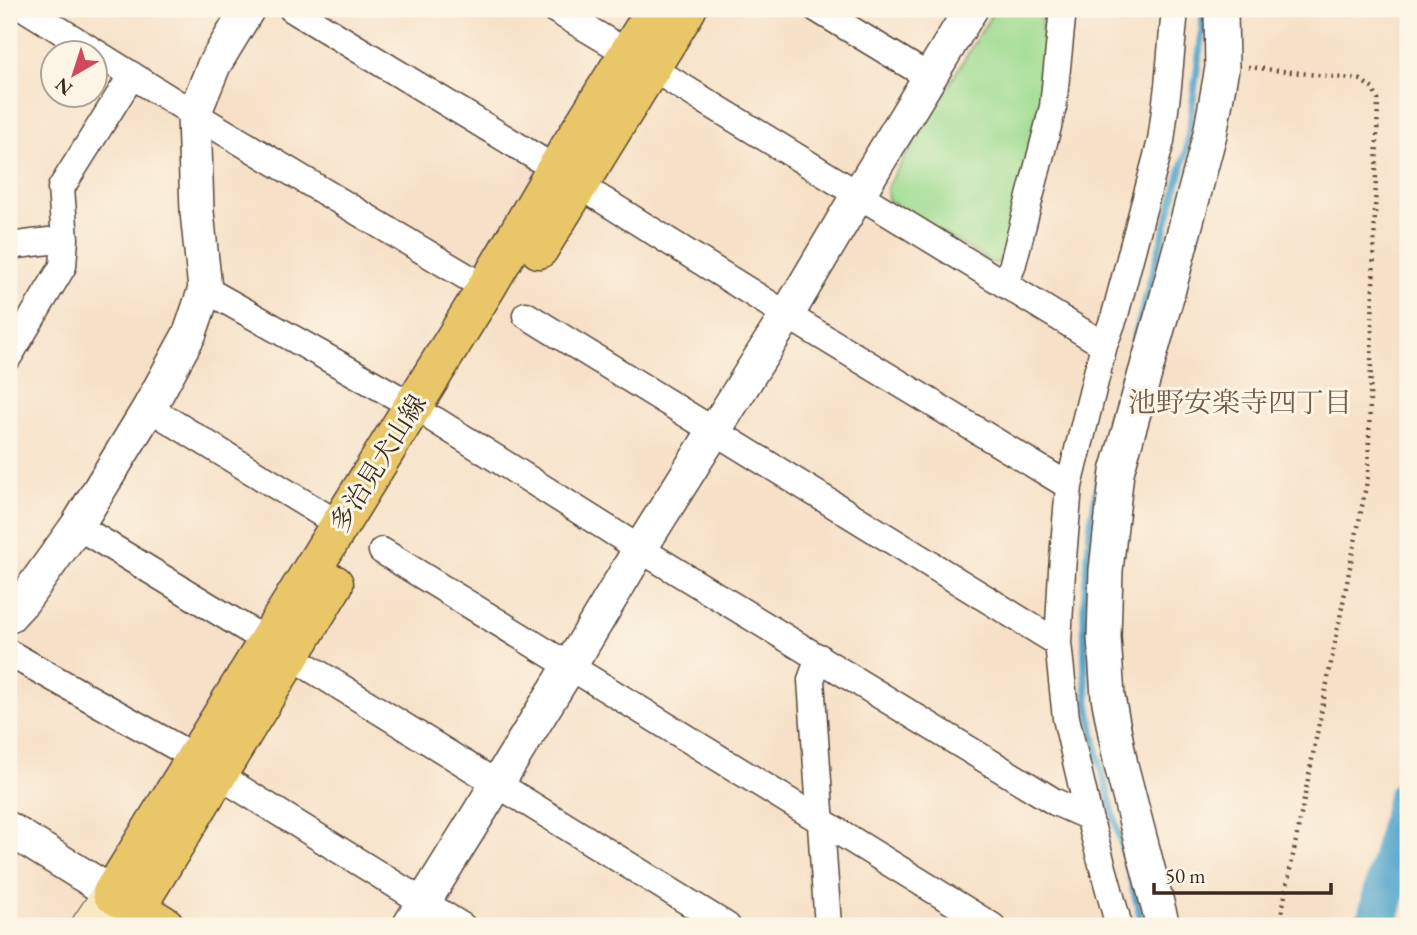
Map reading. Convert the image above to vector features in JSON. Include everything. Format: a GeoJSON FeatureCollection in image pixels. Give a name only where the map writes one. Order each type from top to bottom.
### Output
{"type":"FeatureCollection","features":[{"type":"Feature","properties":{"kind":"main road","name":"多治見犬山線"},"geometry":{"type":"LineString","coordinates":[[424,413],[486,288],[556,169],[656,9]]}},
{"type":"Feature","properties":{"kind":"main road","name":"多治見犬山線"},"geometry":{"type":"LineString","coordinates":[[134,913],[424,413],[687,9]]}},
{"type":"Feature","properties":{"kind":"main road"},"geometry":{"type":"LineString","coordinates":[[90,926],[134,913]]}},
{"type":"Feature","properties":{"kind":"street"},"geometry":{"type":"LineString","coordinates":[[26,9],[194,114],[467,277]]}},
{"type":"Feature","properties":{"kind":"street"},"geometry":{"type":"LineString","coordinates":[[9,616],[23,601],[76,526],[149,408],[190,333],[205,289],[197,212],[194,114],[214,65],[248,9]]}},
{"type":"Feature","properties":{"kind":"street"},"geometry":{"type":"LineString","coordinates":[[292,9],[540,159]]}},
{"type":"Feature","properties":{"kind":"street"},"geometry":{"type":"LineString","coordinates":[[554,9],[611,43]]}},
{"type":"Feature","properties":{"kind":"street"},"geometry":{"type":"LineString","coordinates":[[817,9],[929,76]]}},
{"type":"Feature","properties":{"kind":"street"},"geometry":{"type":"LineString","coordinates":[[416,915],[787,315],[971,9]]}},
{"type":"Feature","properties":{"kind":"street"},"geometry":{"type":"LineString","coordinates":[[1004,284],[1012,267],[1053,107],[1063,9]]}},
{"type":"Feature","properties":{"kind":"street"},"geometry":{"type":"LineString","coordinates":[[1119,926],[1088,817],[1066,718],[1058,643],[1062,570],[1069,486],[1104,345],[1115,315],[1161,141],[1175,9]]}},
{"type":"Feature","properties":{"kind":"street"},"geometry":{"type":"LineString","coordinates":[[1163,926],[1121,765],[1108,697],[1104,638],[1105,570],[1117,472],[1210,134],[1222,63],[1221,9]]}},
{"type":"Feature","properties":{"kind":"street"},"geometry":{"type":"LineString","coordinates":[[9,356],[63,266],[65,239],[61,188],[132,75]]}},
{"type":"Feature","properties":{"kind":"street"},"geometry":{"type":"LineString","coordinates":[[671,80],[1104,345]]}},
{"type":"Feature","properties":{"kind":"street"},"geometry":{"type":"LineString","coordinates":[[598,197],[1069,486]]}},
{"type":"Feature","properties":{"kind":"street"},"geometry":{"type":"LineString","coordinates":[[9,247],[65,239]]}},
{"type":"Feature","properties":{"kind":"street"},"geometry":{"type":"LineString","coordinates":[[205,289],[424,413],[640,549],[1055,802],[1088,817]]}},
{"type":"Feature","properties":{"kind":"street"},"geometry":{"type":"LineString","coordinates":[[526,315],[1058,643]]}},
{"type":"Feature","properties":{"kind":"street"},"geometry":{"type":"LineString","coordinates":[[149,408],[322,514]]}},
{"type":"Feature","properties":{"kind":"street"},"geometry":{"type":"LineString","coordinates":[[76,526],[250,631]]}},
{"type":"Feature","properties":{"kind":"street"},"geometry":{"type":"LineString","coordinates":[[382,551],[992,926]]}},
{"type":"Feature","properties":{"kind":"street"},"geometry":{"type":"LineString","coordinates":[[9,653],[178,748]]}},
{"type":"Feature","properties":{"kind":"street"},"geometry":{"type":"LineString","coordinates":[[819,657],[811,680],[828,926]]}},
{"type":"Feature","properties":{"kind":"street"},"geometry":{"type":"LineString","coordinates":[[310,668],[727,926]]}},
{"type":"Feature","properties":{"kind":"street"},"geometry":{"type":"LineString","coordinates":[[236,786],[416,915],[462,926]]}},
{"type":"Feature","properties":{"kind":"street"},"geometry":{"type":"LineString","coordinates":[[9,829],[134,913]]}},
{"type":"Feature","properties":{"kind":"path"},"geometry":{"type":"LineString","coordinates":[[1222,63],[1361,80],[1373,89],[1378,100],[1368,476],[1279,926]]}},
{"type":"Feature","properties":{"kind":"green space"},"geometry":{"type":"Polygon","coordinates":[[[995,9],[1040,9],[1046,76],[1004,259],[994,264],[888,200],[887,187],[995,9]]]}},
{"type":"Feature","properties":{"kind":"waterway"},"geometry":{"type":"LineString","coordinates":[[1143,926],[1097,752],[1085,673],[1084,608],[1090,530],[1101,458],[1186,153],[1203,9]]}},
{"type":"Feature","properties":{"kind":"waterway"},"geometry":{"type":"LineString","coordinates":[[1376,926],[1408,799]]}},
{"type":"Feature","properties":{"kind":"district","name":"池野安楽寺四丁目"},"geometry":{"type":"Point","coordinates":[1240,402]}}]}
